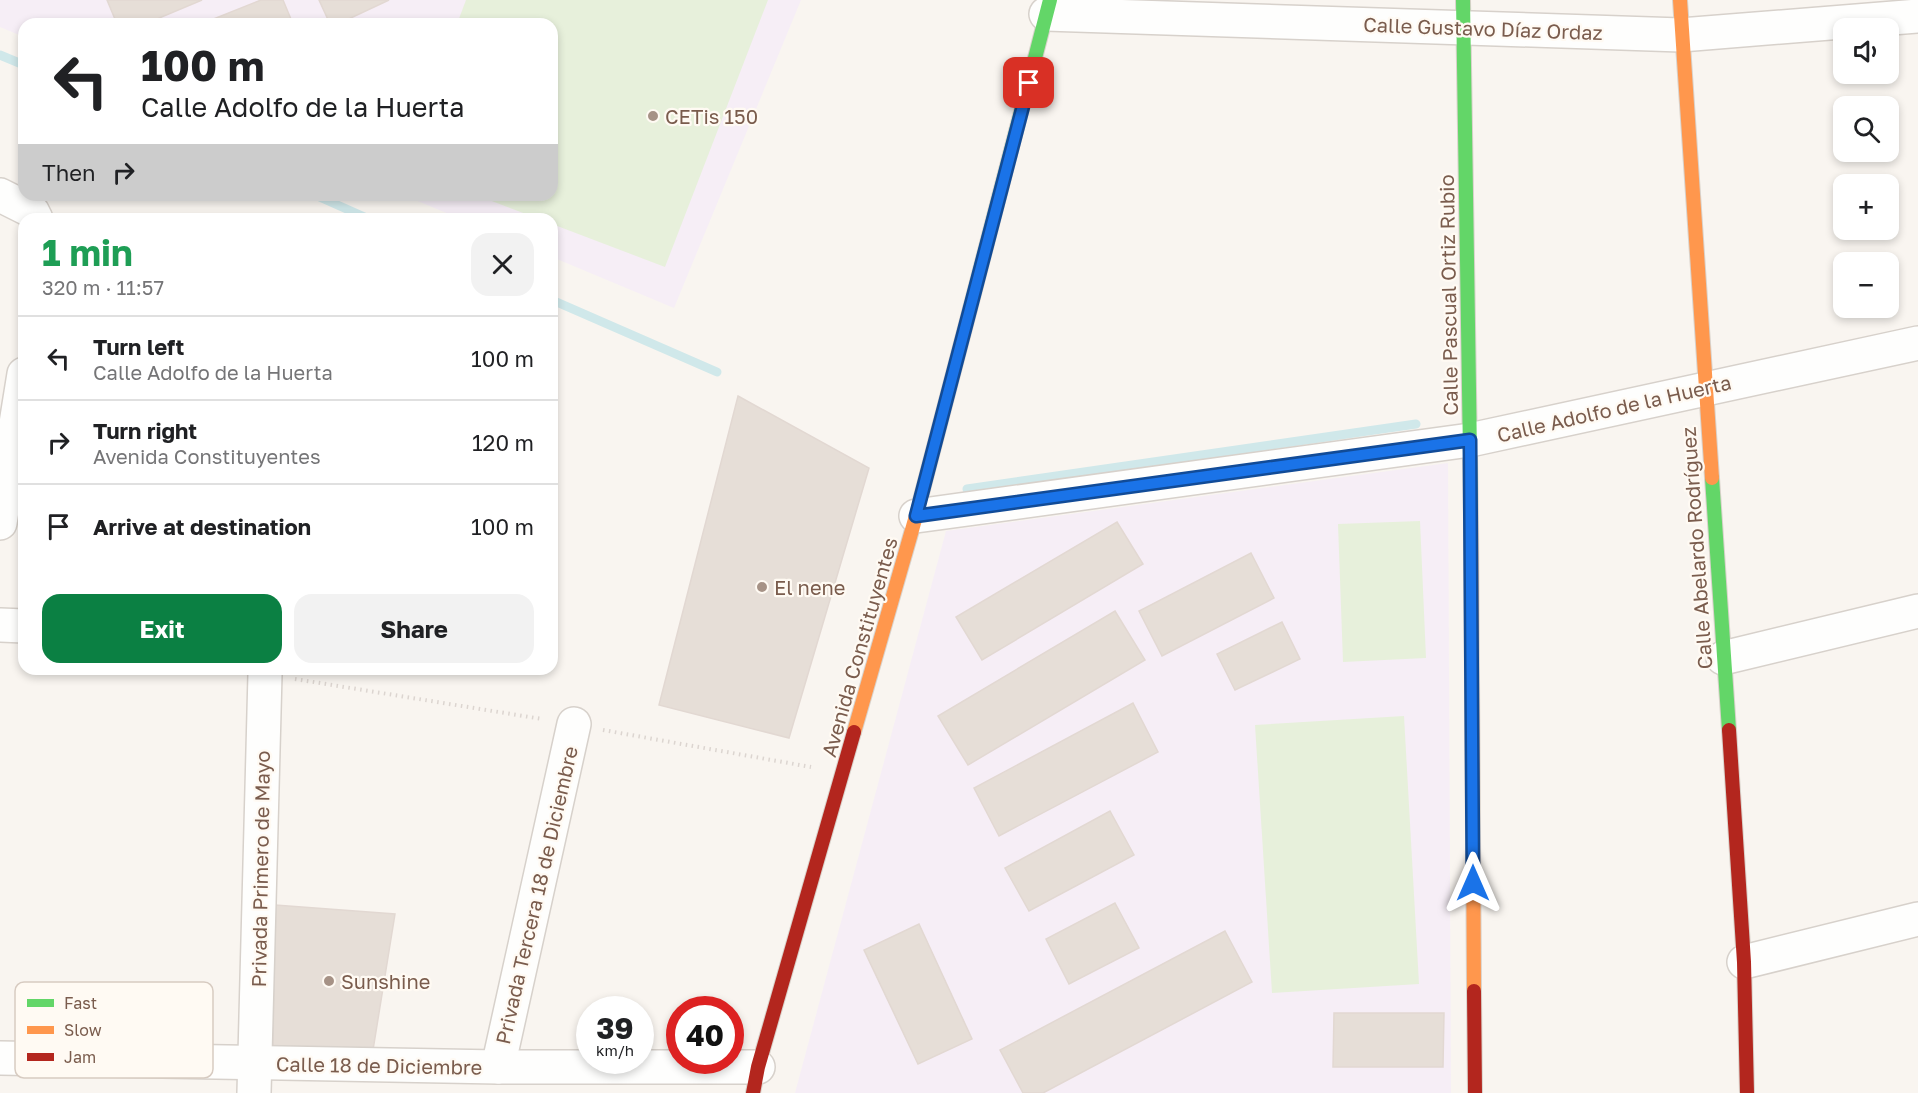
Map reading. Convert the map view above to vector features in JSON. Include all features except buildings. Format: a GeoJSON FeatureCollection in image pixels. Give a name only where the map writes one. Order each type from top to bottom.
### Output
{"type":"FeatureCollection","features":[{"type":"Feature","properties":{"kind":"street","name":"Calle Abelardo Rodríguez"},"geometry":{"type":"LineString","coordinates":[[1680,0],[1744,962],[1747,1093]]}},
{"type":"Feature","properties":{"kind":"street","name":"Calle Gustavo Díaz Ordaz"},"geometry":{"type":"LineString","coordinates":[[1048,7],[1463,13],[1681,35],[1918,15]]}},
{"type":"Feature","properties":{"kind":"street","name":"Avenida Constituyentes"},"geometry":{"type":"LineString","coordinates":[[755,1080],[916,516],[1048,7]]}},
{"type":"Feature","properties":{"kind":"street","name":"Calle Pascual Ortiz Rubio"},"geometry":{"type":"LineString","coordinates":[[1463,13],[1470,440],[1475,1093]]}},
{"type":"Feature","properties":{"kind":"street"},"geometry":{"type":"LineString","coordinates":[[0,195],[33,213]]}},
{"type":"Feature","properties":{"kind":"street","name":"Calle Adolfo de la Huerta"},"geometry":{"type":"LineString","coordinates":[[916,516],[1470,440],[1704,387],[1918,343]]}},
{"type":"Feature","properties":{"kind":"street"},"geometry":{"type":"LineString","coordinates":[[0,524],[7,431],[18,394]]}},
{"type":"Feature","properties":{"kind":"street"},"geometry":{"type":"LineString","coordinates":[[1723,658],[1918,611]]}},
{"type":"Feature","properties":{"kind":"street"},"geometry":{"type":"LineString","coordinates":[[0,625],[18,626]]}},
{"type":"Feature","properties":{"kind":"street","name":"Privada Primero de Mayo"},"geometry":{"type":"LineString","coordinates":[[255,1078],[265,675]]}},
{"type":"Feature","properties":{"kind":"street","name":"Privada Tercera 18 de Diciembre"},"geometry":{"type":"LineString","coordinates":[[498,1066],[574,724]]}},
{"type":"Feature","properties":{"kind":"street"},"geometry":{"type":"LineString","coordinates":[[1744,962],[1918,919]]}},
{"type":"Feature","properties":{"kind":"street","name":"Calle 18 de Diciembre"},"geometry":{"type":"LineString","coordinates":[[0,1058],[15,1059]]}},
{"type":"Feature","properties":{"kind":"street","name":"Calle 18 de Diciembre"},"geometry":{"type":"LineString","coordinates":[[213,1075],[255,1078],[498,1066],[755,1080]]}},
{"type":"Feature","properties":{"kind":"shaded area","name":"CETis 150"},"geometry":{"type":"Polygon","coordinates":[[[0,0],[801,0],[674,308],[558,260],[558,213],[446,213],[418,201],[558,201],[558,18],[18,18],[18,34],[0,27],[0,0]]]}},
{"type":"Feature","properties":{"kind":"shaded area"},"geometry":{"type":"Polygon","coordinates":[[[1448,463],[1451,1093],[795,1093],[946,531],[1448,463]]]}},
{"type":"Feature","properties":{"kind":"green space","name":"CETis 150"},"geometry":{"type":"Polygon","coordinates":[[[466,0],[768,0],[665,267],[558,226],[558,213],[523,213],[492,201],[558,201],[558,18],[459,18],[466,0]]]}},
{"type":"Feature","properties":{"kind":"green space"},"geometry":{"type":"Polygon","coordinates":[[[1420,521],[1426,658],[1343,662],[1338,524],[1420,521]]]}},
{"type":"Feature","properties":{"kind":"green space"},"geometry":{"type":"Polygon","coordinates":[[[1404,716],[1419,984],[1272,993],[1255,725],[1404,716]]]}},
{"type":"Feature","properties":{"kind":"waterway"},"geometry":{"type":"LineString","coordinates":[[0,55],[18,62]]}},
{"type":"Feature","properties":{"kind":"waterway"},"geometry":{"type":"LineString","coordinates":[[328,201],[356,213]]}},
{"type":"Feature","properties":{"kind":"waterway"},"geometry":{"type":"LineString","coordinates":[[558,303],[717,372]]}},
{"type":"Feature","properties":{"kind":"waterway"},"geometry":{"type":"LineString","coordinates":[[967,489],[1416,424]]}},
{"type":"Feature","properties":{"kind":"traffic: fast"},"geometry":{"type":"LineString","coordinates":[[970,309],[1050,0]]}},
{"type":"Feature","properties":{"kind":"traffic: fast"},"geometry":{"type":"LineString","coordinates":[[1463,0],[1471,519]]}},
{"type":"Feature","properties":{"kind":"traffic: fast"},"geometry":{"type":"LineString","coordinates":[[1712,478],[1729,730]]}},
{"type":"Feature","properties":{"kind":"traffic: slow"},"geometry":{"type":"LineString","coordinates":[[1680,0],[1712,478]]}},
{"type":"Feature","properties":{"kind":"traffic: slow"},"geometry":{"type":"LineString","coordinates":[[854,732],[916,516],[970,309]]}},
{"type":"Feature","properties":{"kind":"traffic: slow"},"geometry":{"type":"LineString","coordinates":[[1471,519],[1474,991]]}},
{"type":"Feature","properties":{"kind":"traffic: jam"},"geometry":{"type":"LineString","coordinates":[[1729,730],[1744,962],[1747,1093]]}},
{"type":"Feature","properties":{"kind":"traffic: jam"},"geometry":{"type":"LineString","coordinates":[[753,1093],[758,1067],[854,732]]}},
{"type":"Feature","properties":{"kind":"traffic: jam"},"geometry":{"type":"LineString","coordinates":[[1474,991],[1475,1093]]}},
{"type":"Feature","properties":{"kind":"place","name":"CETis 150"},"geometry":{"type":"Point","coordinates":[653,116]}},
{"type":"Feature","properties":{"kind":"place","name":"El nene"},"geometry":{"type":"Point","coordinates":[762,587]}},
{"type":"Feature","properties":{"kind":"place","name":"Sunshine"},"geometry":{"type":"Point","coordinates":[329,981]}},
{"type":"Feature","properties":{"kind":"route"},"geometry":{"type":"LineString","coordinates":[[1029,83],[916,516],[1470,440],[1473,883]]}}]}
